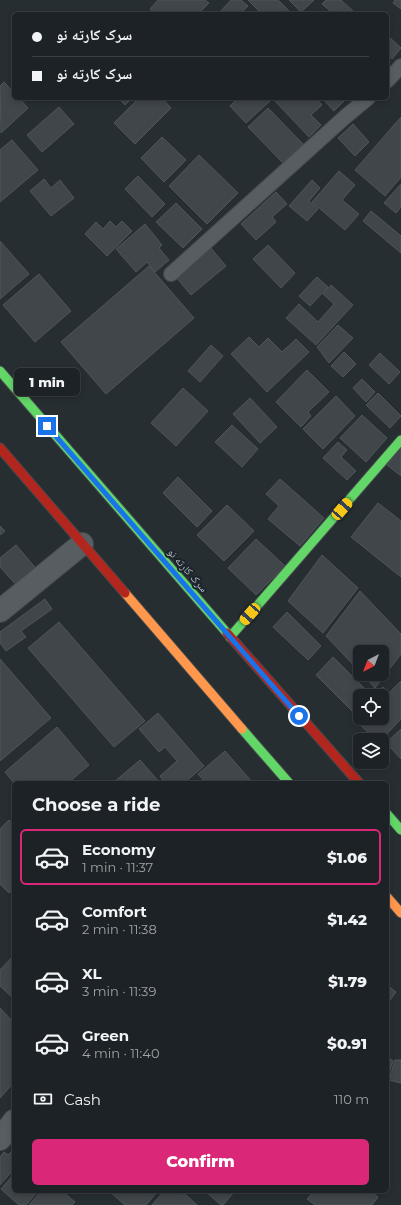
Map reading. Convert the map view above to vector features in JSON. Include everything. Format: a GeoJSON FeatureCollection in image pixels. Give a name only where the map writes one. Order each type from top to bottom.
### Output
{"type":"FeatureCollection","features":[{"type":"Feature","properties":{"kind":"main road","name":"سرک کارته نو"},"geometry":{"type":"LineString","coordinates":[[0,372],[357,781]]}},
{"type":"Feature","properties":{"kind":"main road"},"geometry":{"type":"LineString","coordinates":[[230,637],[401,440]]}},
{"type":"Feature","properties":{"kind":"main road"},"geometry":{"type":"LineString","coordinates":[[0,448],[287,781]]}},
{"type":"Feature","properties":{"kind":"main road"},"geometry":{"type":"LineString","coordinates":[[389,816],[401,830]]}},
{"type":"Feature","properties":{"kind":"main road"},"geometry":{"type":"LineString","coordinates":[[389,899],[401,913]]}},
{"type":"Feature","properties":{"kind":"street"},"geometry":{"type":"LineString","coordinates":[[0,611],[82,544]]}},
{"type":"Feature","properties":{"kind":"street"},"geometry":{"type":"LineString","coordinates":[[0,1140],[12,1124]]}},
{"type":"Feature","properties":{"kind":"lane"},"geometry":{"type":"LineString","coordinates":[[389,79],[401,66]]}},
{"type":"Feature","properties":{"kind":"lane"},"geometry":{"type":"LineString","coordinates":[[171,274],[366,100]]}},
{"type":"Feature","properties":{"kind":"building"},"geometry":{"type":"Polygon","coordinates":[[[158,0],[205,0],[209,3],[200,12],[153,12],[150,9],[158,0]]]}},
{"type":"Feature","properties":{"kind":"building"},"geometry":{"type":"Polygon","coordinates":[[[231,0],[241,0],[248,6],[242,12],[220,12],[231,0]]]}},
{"type":"Feature","properties":{"kind":"building"},"geometry":{"type":"Polygon","coordinates":[[[248,0],[278,0],[290,12],[260,12],[248,0]]]}},
{"type":"Feature","properties":{"kind":"building"},"geometry":{"type":"Polygon","coordinates":[[[289,0],[314,0],[301,12],[289,0]]]}},
{"type":"Feature","properties":{"kind":"building"},"geometry":{"type":"Polygon","coordinates":[[[326,0],[341,0],[354,12],[332,12],[322,4],[326,0]]]}},
{"type":"Feature","properties":{"kind":"building"},"geometry":{"type":"Polygon","coordinates":[[[395,0],[401,0],[401,9],[393,3],[395,0]]]}},
{"type":"Feature","properties":{"kind":"building"},"geometry":{"type":"Polygon","coordinates":[[[389,37],[401,48],[392,59],[389,57],[389,37]]]}},
{"type":"Feature","properties":{"kind":"building"},"geometry":{"type":"Polygon","coordinates":[[[4,82],[12,91],[12,100],[21,100],[28,108],[1,133],[0,86],[4,82]]]}},
{"type":"Feature","properties":{"kind":"building"},"geometry":{"type":"Polygon","coordinates":[[[120,100],[130,100],[125,105],[120,100]]]}},
{"type":"Feature","properties":{"kind":"building"},"geometry":{"type":"Polygon","coordinates":[[[137,100],[164,100],[171,108],[135,144],[114,123],[137,100]]]}},
{"type":"Feature","properties":{"kind":"building"},"geometry":{"type":"Polygon","coordinates":[[[236,100],[270,101],[246,123],[230,106],[236,100]]]}},
{"type":"Feature","properties":{"kind":"building"},"geometry":{"type":"Polygon","coordinates":[[[274,100],[318,100],[322,105],[311,115],[321,125],[309,137],[274,100]]]}},
{"type":"Feature","properties":{"kind":"building"},"geometry":{"type":"Polygon","coordinates":[[[324,100],[345,100],[334,111],[324,100]]]}},
{"type":"Feature","properties":{"kind":"building"},"geometry":{"type":"Polygon","coordinates":[[[59,107],[74,124],[42,152],[27,135],[59,107]]]}},
{"type":"Feature","properties":{"kind":"building"},"geometry":{"type":"Polygon","coordinates":[[[268,108],[303,144],[283,163],[248,127],[268,108]]]}},
{"type":"Feature","properties":{"kind":"building"},"geometry":{"type":"Polygon","coordinates":[[[401,117],[401,177],[385,196],[355,170],[401,117]]]}},
{"type":"Feature","properties":{"kind":"building"},"geometry":{"type":"Polygon","coordinates":[[[353,124],[369,142],[355,156],[338,138],[353,124]]]}},
{"type":"Feature","properties":{"kind":"building"},"geometry":{"type":"Polygon","coordinates":[[[162,137],[186,160],[164,182],[141,158],[162,137]]]}},
{"type":"Feature","properties":{"kind":"building"},"geometry":{"type":"Polygon","coordinates":[[[12,140],[38,170],[0,202],[0,150],[12,140]]]}},
{"type":"Feature","properties":{"kind":"building"},"geometry":{"type":"Polygon","coordinates":[[[199,155],[238,193],[207,224],[169,186],[199,155]]]}},
{"type":"Feature","properties":{"kind":"building"},"geometry":{"type":"Polygon","coordinates":[[[339,171],[355,185],[342,200],[359,214],[345,230],[312,202],[339,171]]]}},
{"type":"Feature","properties":{"kind":"building"},"geometry":{"type":"Polygon","coordinates":[[[138,176],[165,204],[152,217],[125,189],[138,176]]]}},
{"type":"Feature","properties":{"kind":"building"},"geometry":{"type":"Polygon","coordinates":[[[44,179],[51,188],[60,180],[74,198],[51,216],[30,191],[44,179]]]}},
{"type":"Feature","properties":{"kind":"building"},"geometry":{"type":"Polygon","coordinates":[[[312,180],[320,188],[309,201],[318,209],[307,221],[289,206],[312,180]]]}},
{"type":"Feature","properties":{"kind":"building"},"geometry":{"type":"Polygon","coordinates":[[[401,184],[401,207],[396,213],[384,203],[401,184]]]}},
{"type":"Feature","properties":{"kind":"building"},"geometry":{"type":"Polygon","coordinates":[[[276,192],[287,204],[272,217],[276,222],[256,240],[241,224],[276,192]]]}},
{"type":"Feature","properties":{"kind":"building"},"geometry":{"type":"Polygon","coordinates":[[[176,203],[202,229],[183,248],[156,222],[176,203]]]}},
{"type":"Feature","properties":{"kind":"building"},"geometry":{"type":"Polygon","coordinates":[[[371,211],[401,236],[401,253],[363,221],[371,211]]]}},
{"type":"Feature","properties":{"kind":"building"},"geometry":{"type":"Polygon","coordinates":[[[110,221],[116,227],[122,221],[132,231],[107,256],[85,234],[96,222],[103,229],[110,221]]]}},
{"type":"Feature","properties":{"kind":"building"},"geometry":{"type":"Polygon","coordinates":[[[145,224],[162,245],[159,248],[169,260],[155,272],[147,262],[136,272],[116,249],[145,224]]]}},
{"type":"Feature","properties":{"kind":"building"},"geometry":{"type":"Polygon","coordinates":[[[0,241],[29,274],[0,299],[0,241]]]}},
{"type":"Feature","properties":{"kind":"building"},"geometry":{"type":"Polygon","coordinates":[[[268,245],[295,273],[281,288],[253,259],[268,245]]]}},
{"type":"Feature","properties":{"kind":"building"},"geometry":{"type":"Polygon","coordinates":[[[210,247],[226,266],[191,295],[175,276],[210,247]]]}},
{"type":"Feature","properties":{"kind":"building"},"geometry":{"type":"Polygon","coordinates":[[[149,266],[194,318],[106,394],[61,342],[149,266]]]}},
{"type":"Feature","properties":{"kind":"building"},"geometry":{"type":"Polygon","coordinates":[[[39,274],[71,311],[35,342],[3,305],[39,274]]]}},
{"type":"Feature","properties":{"kind":"building"},"geometry":{"type":"Polygon","coordinates":[[[317,277],[328,287],[310,306],[299,296],[317,277]]]}},
{"type":"Feature","properties":{"kind":"building"},"geometry":{"type":"Polygon","coordinates":[[[331,285],[353,305],[316,345],[286,318],[299,304],[318,322],[334,304],[323,294],[331,285]]]}},
{"type":"Feature","properties":{"kind":"building"},"geometry":{"type":"Polygon","coordinates":[[[338,325],[353,338],[329,363],[317,347],[338,325]]]}},
{"type":"Feature","properties":{"kind":"building"},"geometry":{"type":"Polygon","coordinates":[[[249,337],[259,347],[268,338],[282,352],[296,339],[309,352],[267,392],[231,354],[249,337]]]}},
{"type":"Feature","properties":{"kind":"building"},"geometry":{"type":"Polygon","coordinates":[[[211,345],[223,356],[200,382],[188,371],[211,345]]]}},
{"type":"Feature","properties":{"kind":"building"},"geometry":{"type":"Polygon","coordinates":[[[344,352],[356,364],[343,377],[331,366],[344,352]]]}},
{"type":"Feature","properties":{"kind":"building"},"geometry":{"type":"Polygon","coordinates":[[[380,353],[400,372],[389,384],[369,365],[380,353]]]}},
{"type":"Feature","properties":{"kind":"building"},"geometry":{"type":"Polygon","coordinates":[[[307,370],[329,392],[308,412],[311,416],[301,427],[276,402],[307,370]]]}},
{"type":"Feature","properties":{"kind":"building"},"geometry":{"type":"Polygon","coordinates":[[[362,379],[375,392],[366,402],[353,388],[362,379]]]}},
{"type":"Feature","properties":{"kind":"building"},"geometry":{"type":"Polygon","coordinates":[[[183,388],[208,411],[176,446],[151,423],[183,388]]]}},
{"type":"Feature","properties":{"kind":"building"},"geometry":{"type":"Polygon","coordinates":[[[378,393],[401,416],[390,428],[366,405],[378,393]]]}},
{"type":"Feature","properties":{"kind":"building"},"geometry":{"type":"Polygon","coordinates":[[[336,396],[355,416],[323,449],[303,429],[336,396]]]}},
{"type":"Feature","properties":{"kind":"building"},"geometry":{"type":"Polygon","coordinates":[[[250,398],[277,427],[260,443],[233,414],[250,398]]]}},
{"type":"Feature","properties":{"kind":"building"},"geometry":{"type":"Polygon","coordinates":[[[362,415],[387,438],[366,462],[340,438],[362,415]]]}},
{"type":"Feature","properties":{"kind":"building"},"geometry":{"type":"Polygon","coordinates":[[[232,425],[258,449],[242,467],[215,442],[232,425]]]}},
{"type":"Feature","properties":{"kind":"building"},"geometry":{"type":"Polygon","coordinates":[[[338,442],[347,450],[341,457],[356,471],[347,480],[323,458],[338,442]]]}},
{"type":"Feature","properties":{"kind":"building"},"geometry":{"type":"Polygon","coordinates":[[[401,447],[401,476],[387,465],[401,447]]]}},
{"type":"Feature","properties":{"kind":"building"},"geometry":{"type":"Polygon","coordinates":[[[178,477],[212,511],[197,527],[163,493],[178,477]]]}},
{"type":"Feature","properties":{"kind":"building"},"geometry":{"type":"Polygon","coordinates":[[[280,479],[324,518],[300,546],[268,519],[279,506],[266,494],[280,479]]]}},
{"type":"Feature","properties":{"kind":"building"},"geometry":{"type":"Polygon","coordinates":[[[378,503],[401,521],[401,577],[351,537],[378,503]]]}},
{"type":"Feature","properties":{"kind":"building"},"geometry":{"type":"Polygon","coordinates":[[[227,505],[254,531],[224,561],[197,535],[227,505]]]}},
{"type":"Feature","properties":{"kind":"building"},"geometry":{"type":"Polygon","coordinates":[[[0,526],[5,531],[0,535],[0,526]]]}},
{"type":"Feature","properties":{"kind":"building"},"geometry":{"type":"Polygon","coordinates":[[[256,539],[285,566],[256,595],[228,568],[256,539]]]}},
{"type":"Feature","properties":{"kind":"building"},"geometry":{"type":"Polygon","coordinates":[[[16,545],[39,572],[20,589],[0,567],[0,558],[16,545]]]}},
{"type":"Feature","properties":{"kind":"building"},"geometry":{"type":"Polygon","coordinates":[[[322,555],[358,588],[323,633],[288,601],[322,555]]]}},
{"type":"Feature","properties":{"kind":"building"},"geometry":{"type":"Polygon","coordinates":[[[360,591],[401,634],[401,654],[389,670],[389,645],[353,645],[353,665],[326,636],[360,591]]]}},
{"type":"Feature","properties":{"kind":"building"},"geometry":{"type":"Polygon","coordinates":[[[45,599],[52,609],[21,631],[26,637],[6,651],[0,643],[0,632],[45,599]]]}},
{"type":"Feature","properties":{"kind":"building"},"geometry":{"type":"Polygon","coordinates":[[[287,612],[321,646],[308,660],[273,627],[287,612]]]}},
{"type":"Feature","properties":{"kind":"building"},"geometry":{"type":"Polygon","coordinates":[[[59,622],[145,721],[114,747],[28,648],[59,622]]]}},
{"type":"Feature","properties":{"kind":"building"},"geometry":{"type":"Polygon","coordinates":[[[333,657],[353,677],[353,681],[357,681],[365,689],[353,689],[353,712],[316,675],[333,657]]]}},
{"type":"Feature","properties":{"kind":"building"},"geometry":{"type":"Polygon","coordinates":[[[0,659],[51,718],[0,761],[0,659]]]}},
{"type":"Feature","properties":{"kind":"building"},"geometry":{"type":"Polygon","coordinates":[[[368,681],[380,681],[375,688],[368,681]]]}},
{"type":"Feature","properties":{"kind":"building"},"geometry":{"type":"Polygon","coordinates":[[[401,681],[401,719],[388,733],[369,733],[360,725],[389,725],[389,693],[401,681]]]}},
{"type":"Feature","properties":{"kind":"building"},"geometry":{"type":"Polygon","coordinates":[[[158,713],[204,766],[186,781],[164,781],[160,776],[177,761],[165,747],[159,752],[139,729],[158,713]]]}},
{"type":"Feature","properties":{"kind":"building"},"geometry":{"type":"Polygon","coordinates":[[[57,727],[89,765],[70,781],[12,781],[5,772],[57,727]]]}},
{"type":"Feature","properties":{"kind":"building"},"geometry":{"type":"Polygon","coordinates":[[[401,729],[401,759],[389,746],[389,740],[401,729]]]}},
{"type":"Feature","properties":{"kind":"building"},"geometry":{"type":"Polygon","coordinates":[[[225,751],[251,781],[204,781],[198,774],[225,751]]]}},
{"type":"Feature","properties":{"kind":"building"},"geometry":{"type":"Polygon","coordinates":[[[140,760],[158,781],[115,781],[140,760]]]}},
{"type":"Feature","properties":{"kind":"building"},"geometry":{"type":"Polygon","coordinates":[[[9,820],[12,823],[12,890],[9,893],[0,884],[0,829],[9,820]]]}},
{"type":"Feature","properties":{"kind":"building"},"geometry":{"type":"Polygon","coordinates":[[[12,957],[12,997],[0,986],[0,970],[12,957]]]}},
{"type":"Feature","properties":{"kind":"building"},"geometry":{"type":"Polygon","coordinates":[[[389,987],[396,992],[389,1001],[389,987]]]}},
{"type":"Feature","properties":{"kind":"building"},"geometry":{"type":"Polygon","coordinates":[[[0,1008],[12,1021],[12,1084],[0,1098],[0,1008]]]}},
{"type":"Feature","properties":{"kind":"building"},"geometry":{"type":"Polygon","coordinates":[[[389,1058],[393,1061],[389,1073],[389,1058]]]}},
{"type":"Feature","properties":{"kind":"building"},"geometry":{"type":"Polygon","coordinates":[[[395,1060],[401,1060],[401,1083],[389,1080],[395,1060]]]}},
{"type":"Feature","properties":{"kind":"building"},"geometry":{"type":"Polygon","coordinates":[[[12,1151],[12,1171],[0,1185],[0,1157],[4,1152],[8,1155],[12,1151]]]}},
{"type":"Feature","properties":{"kind":"building"},"geometry":{"type":"Polygon","coordinates":[[[12,1176],[12,1193],[36,1193],[26,1205],[19,1205],[1,1189],[12,1176]]]}},
{"type":"Feature","properties":{"kind":"building"},"geometry":{"type":"Polygon","coordinates":[[[39,1193],[64,1193],[75,1202],[72,1205],[29,1205],[39,1193]]]}},
{"type":"Feature","properties":{"kind":"building"},"geometry":{"type":"Polygon","coordinates":[[[111,1193],[156,1193],[146,1205],[125,1205],[111,1193]]]}},
{"type":"Feature","properties":{"kind":"building"},"geometry":{"type":"Polygon","coordinates":[[[162,1193],[177,1193],[181,1196],[184,1193],[197,1205],[152,1205],[162,1193]]]}},
{"type":"Feature","properties":{"kind":"building"},"geometry":{"type":"Polygon","coordinates":[[[207,1193],[233,1193],[223,1205],[221,1205],[207,1193]]]}},
{"type":"Feature","properties":{"kind":"building"},"geometry":{"type":"Polygon","coordinates":[[[312,1193],[373,1193],[378,1197],[372,1205],[315,1205],[307,1199],[312,1193]]]}},
{"type":"Feature","properties":{"kind":"traffic: fast"},"geometry":{"type":"LineString","coordinates":[[0,371],[227,633]]}},
{"type":"Feature","properties":{"kind":"traffic: fast"},"geometry":{"type":"LineString","coordinates":[[230,637],[401,440]]}},
{"type":"Feature","properties":{"kind":"traffic: fast"},"geometry":{"type":"LineString","coordinates":[[242,729],[287,781]]}},
{"type":"Feature","properties":{"kind":"traffic: fast"},"geometry":{"type":"LineString","coordinates":[[389,816],[401,830]]}},
{"type":"Feature","properties":{"kind":"traffic: slow"},"geometry":{"type":"LineString","coordinates":[[125,593],[242,729]]}},
{"type":"Feature","properties":{"kind":"traffic: slow"},"geometry":{"type":"LineString","coordinates":[[389,899],[401,913]]}},
{"type":"Feature","properties":{"kind":"traffic: jam"},"geometry":{"type":"LineString","coordinates":[[0,448],[125,593]]}},
{"type":"Feature","properties":{"kind":"traffic: jam"},"geometry":{"type":"LineString","coordinates":[[227,633],[357,781]]}},
{"type":"Feature","properties":{"kind":"route"},"geometry":{"type":"LineString","coordinates":[[47,426],[299,716]]}}]}
